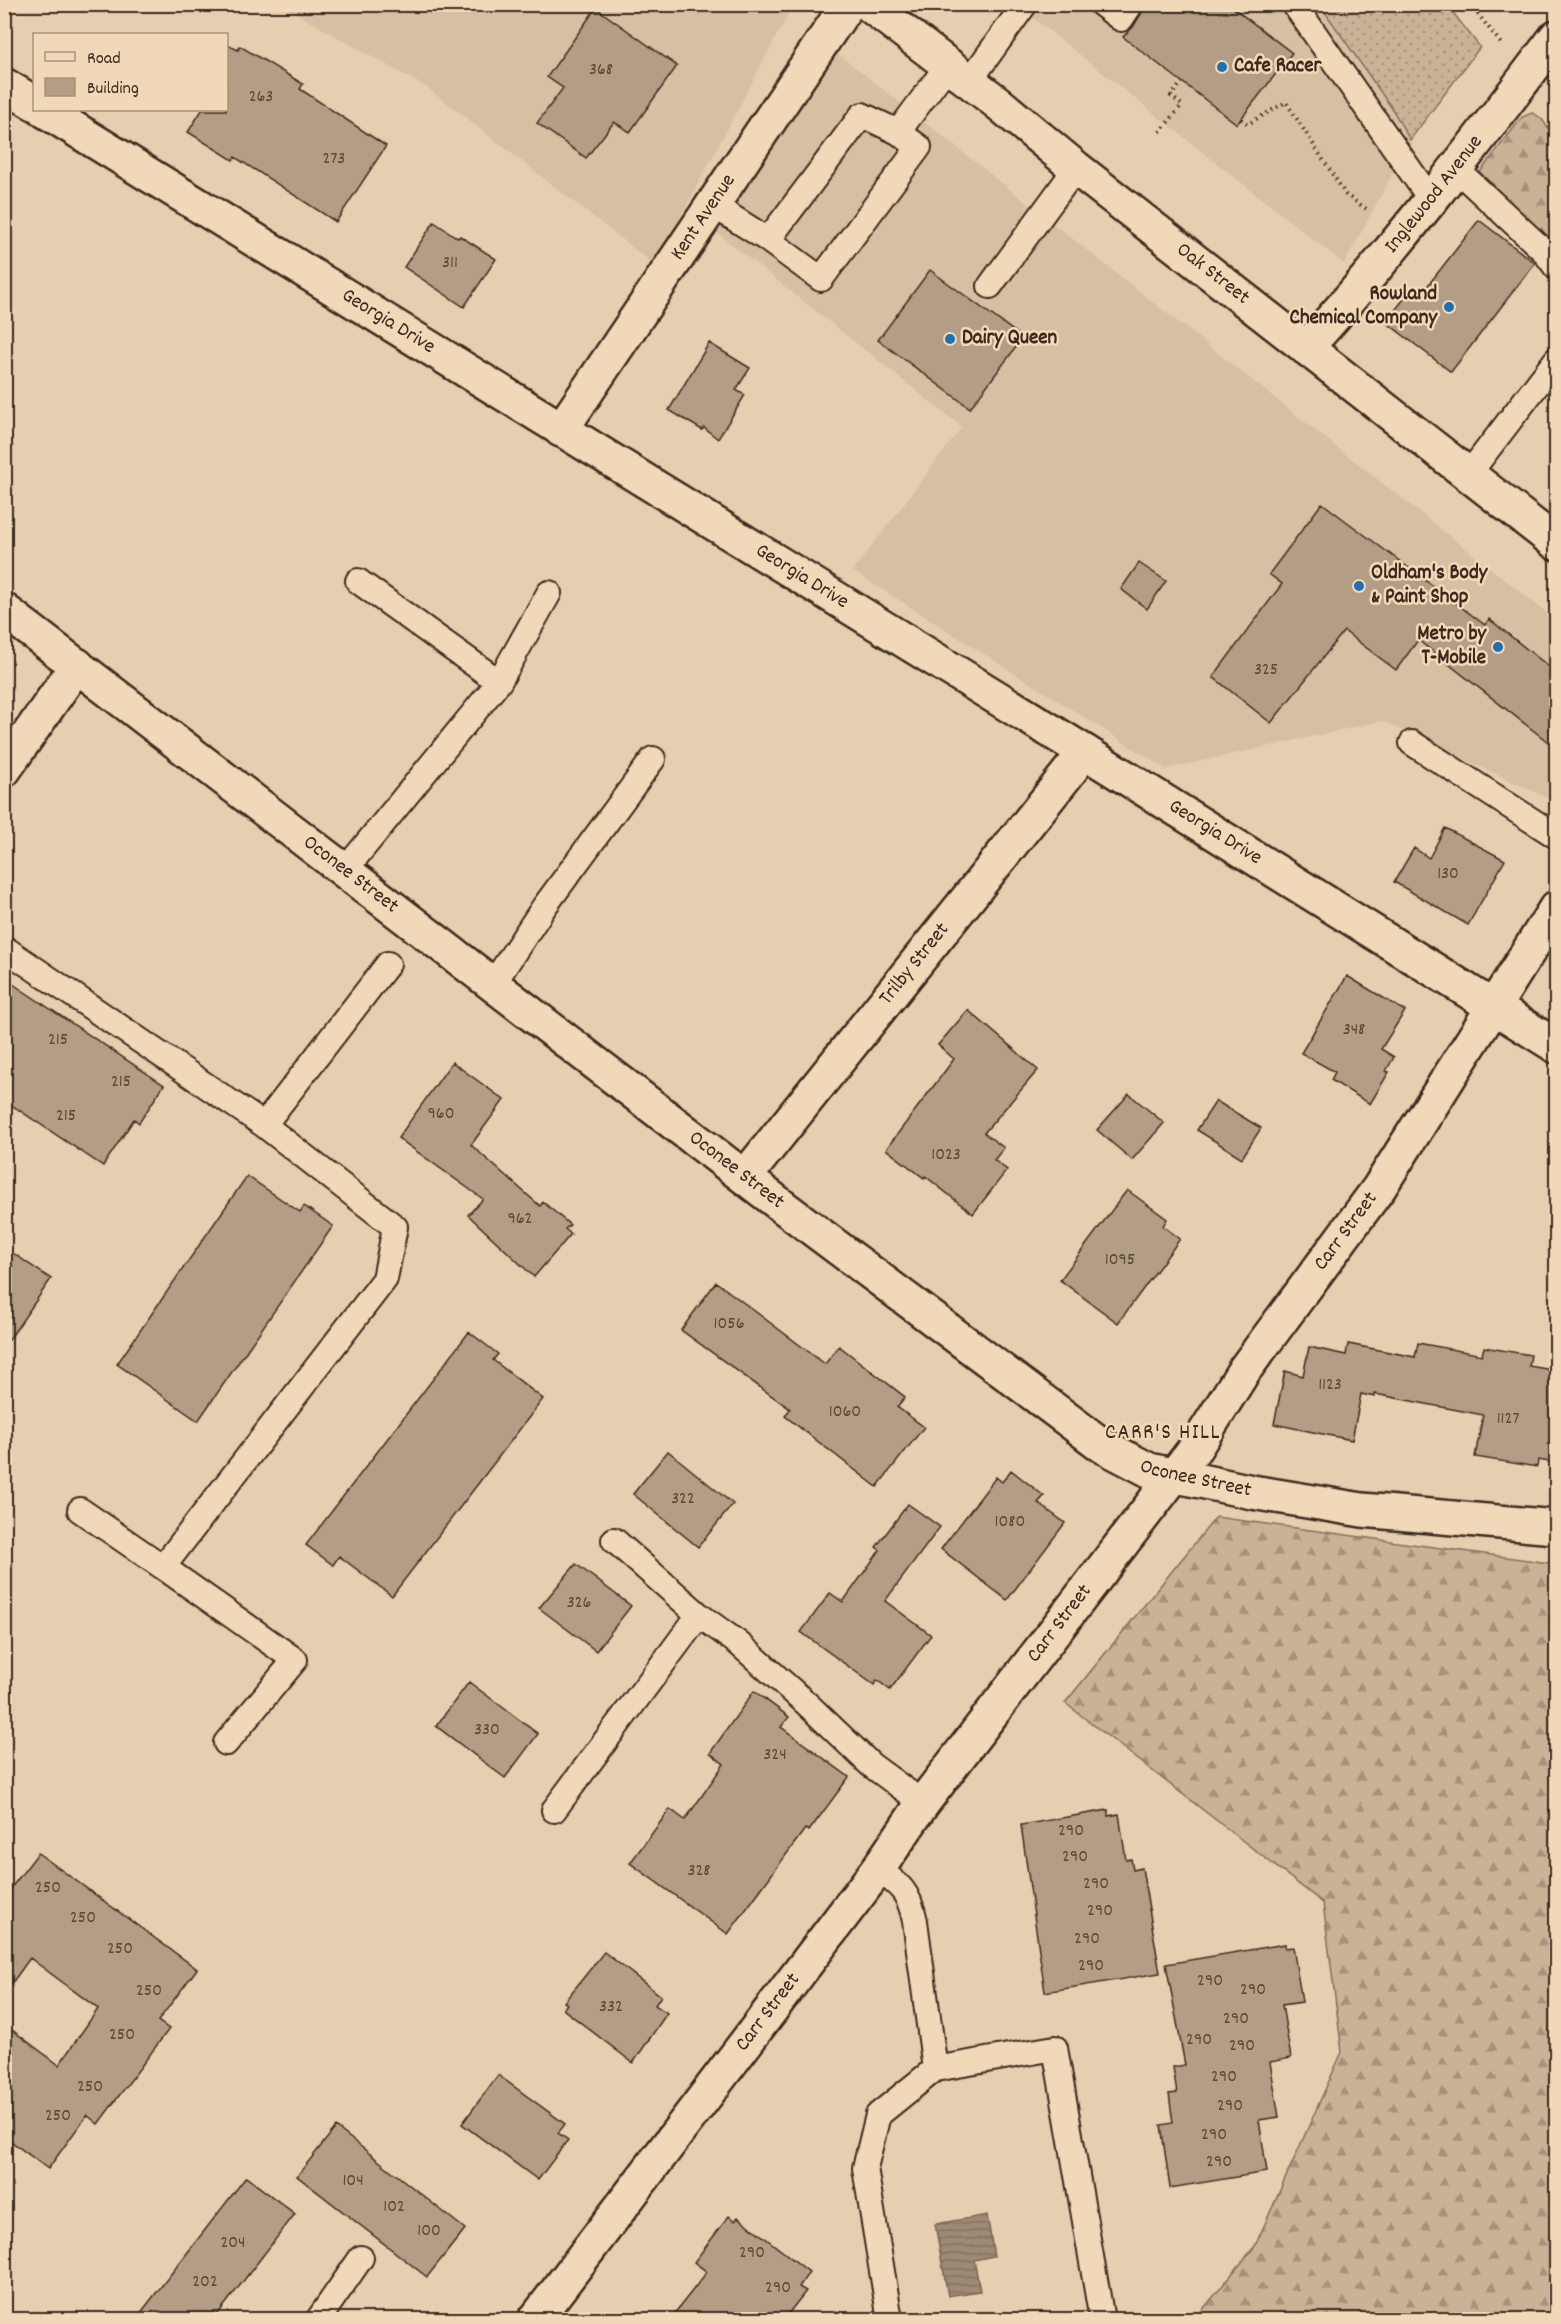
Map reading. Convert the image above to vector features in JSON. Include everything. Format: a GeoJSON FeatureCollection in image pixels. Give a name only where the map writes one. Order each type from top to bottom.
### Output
{"type":"FeatureCollection","features":[{"type":"Feature","properties":{"kind":"street","name":"Kent Avenue"},"geometry":{"type":"LineString","coordinates":[[561,430],[848,4]]}},
{"type":"Feature","properties":{"kind":"street","name":"Oak Street"},"geometry":{"type":"LineString","coordinates":[[868,4],[998,103],[1076,168],[1557,543]]}},
{"type":"Feature","properties":{"kind":"street","name":"Inglewood Avenue"},"geometry":{"type":"LineString","coordinates":[[1306,348],[1351,299],[1431,200],[1557,37]]}},
{"type":"Feature","properties":{"kind":"street"},"geometry":{"type":"LineString","coordinates":[[4,85],[33,103]]}},
{"type":"Feature","properties":{"kind":"street","name":"Georgia Drive"},"geometry":{"type":"LineString","coordinates":[[46,111],[1557,1046]]}},
{"type":"Feature","properties":{"kind":"street","name":"Oconee Street"},"geometry":{"type":"LineString","coordinates":[[4,610],[745,1177],[1103,1446],[1149,1470],[1252,1492],[1362,1510],[1557,1527]]}},
{"type":"Feature","properties":{"kind":"street"},"geometry":{"type":"LineString","coordinates":[[4,770],[77,665]]}},
{"type":"Feature","properties":{"kind":"street","name":"Trilby Street"},"geometry":{"type":"LineString","coordinates":[[745,1177],[1085,752]]}},
{"type":"Feature","properties":{"kind":"street","name":"Carr Street"},"geometry":{"type":"LineString","coordinates":[[535,2319],[878,1869],[923,1803],[1196,1447],[1245,1369],[1379,1188],[1557,909]]}},
{"type":"Feature","properties":{"kind":"lane"},"geometry":{"type":"LineString","coordinates":[[898,132],[959,74],[1025,4]]}},
{"type":"Feature","properties":{"kind":"lane"},"geometry":{"type":"LineString","coordinates":[[1101,4],[1121,19],[1131,4]]}},
{"type":"Feature","properties":{"kind":"lane"},"geometry":{"type":"LineString","coordinates":[[1294,4],[1431,200]]}},
{"type":"Feature","properties":{"kind":"lane"},"geometry":{"type":"LineString","coordinates":[[713,205],[768,240],[820,279],[920,147],[898,132],[862,115],[768,240]]}},
{"type":"Feature","properties":{"kind":"lane"},"geometry":{"type":"LineString","coordinates":[[990,286],[1076,168]]}},
{"type":"Feature","properties":{"kind":"lane"},"geometry":{"type":"LineString","coordinates":[[1455,168],[1544,251],[1557,267]]}},
{"type":"Feature","properties":{"kind":"lane"},"geometry":{"type":"LineString","coordinates":[[1468,475],[1557,360]]}},
{"type":"Feature","properties":{"kind":"lane"},"geometry":{"type":"LineString","coordinates":[[358,580],[499,682]]}},
{"type":"Feature","properties":{"kind":"lane"},"geometry":{"type":"LineString","coordinates":[[345,870],[499,682],[549,593]]}},
{"type":"Feature","properties":{"kind":"lane"},"geometry":{"type":"LineString","coordinates":[[1412,743],[1557,836]]}},
{"type":"Feature","properties":{"kind":"lane"},"geometry":{"type":"LineString","coordinates":[[493,984],[544,907],[653,759]]}},
{"type":"Feature","properties":{"kind":"lane"},"geometry":{"type":"LineString","coordinates":[[4,948],[264,1125],[395,1227],[385,1279],[163,1567]]}},
{"type":"Feature","properties":{"kind":"lane"},"geometry":{"type":"LineString","coordinates":[[264,1125],[388,964]]}},
{"type":"Feature","properties":{"kind":"lane"},"geometry":{"type":"LineString","coordinates":[[80,1510],[295,1660],[226,1743]]}},
{"type":"Feature","properties":{"kind":"lane"},"geometry":{"type":"LineString","coordinates":[[614,1540],[699,1615],[738,1643],[871,1765],[923,1803]]}},
{"type":"Feature","properties":{"kind":"lane"},"geometry":{"type":"LineString","coordinates":[[554,1810],[699,1615]]}},
{"type":"Feature","properties":{"kind":"lane"},"geometry":{"type":"LineString","coordinates":[[878,1869],[897,1882],[911,1901],[935,2069]]}},
{"type":"Feature","properties":{"kind":"lane"},"geometry":{"type":"LineString","coordinates":[[890,2319],[865,2168],[878,2115],[935,2069],[1056,2048],[1102,2319]]}},
{"type":"Feature","properties":{"kind":"lane"},"geometry":{"type":"LineString","coordinates":[[318,2319],[361,2258]]}},
{"type":"Feature","properties":{"kind":"path"},"geometry":{"type":"LineString","coordinates":[[1470,4],[1506,50]]}},
{"type":"Feature","properties":{"kind":"path"},"geometry":{"type":"LineString","coordinates":[[1160,132],[1182,105],[1171,96],[1182,82]]}},
{"type":"Feature","properties":{"kind":"path"},"geometry":{"type":"LineString","coordinates":[[1241,119],[1248,124],[1286,102],[1346,195],[1368,210]]}},
{"type":"Feature","properties":{"kind":"shaded area"},"geometry":{"type":"Polygon","coordinates":[[[281,5],[793,5],[655,265],[429,89],[281,5]]]}},
{"type":"Feature","properties":{"kind":"shaded area"},"geometry":{"type":"Polygon","coordinates":[[[1017,5],[1413,5],[1455,58],[1344,264],[1017,5]]]}},
{"type":"Feature","properties":{"kind":"shaded area"},"geometry":{"type":"Polygon","coordinates":[[[837,53],[1556,620],[1556,802],[1382,721],[1166,769],[853,571],[962,427],[716,232],[837,53]]]}},
{"type":"Feature","properties":{"kind":"shaded area"},"geometry":{"type":"Polygon","coordinates":[[[987,2215],[994,2256],[974,2260],[980,2291],[948,2296],[935,2224],[987,2215]]]}},
{"type":"Feature","properties":{"kind":"green space"},"geometry":{"type":"Polygon","coordinates":[[[1320,5],[1447,5],[1480,47],[1410,140],[1391,107],[1320,5]]]}},
{"type":"Feature","properties":{"kind":"green space"},"geometry":{"type":"Polygon","coordinates":[[[1532,113],[1541,118],[1556,139],[1556,265],[1480,172],[1522,117],[1532,113]]]}},
{"type":"Feature","properties":{"kind":"green space"},"geometry":{"type":"Polygon","coordinates":[[[1216,1517],[1556,1564],[1556,2319],[1195,2319],[1255,2246],[1342,2052],[1323,1903],[1065,1703],[1216,1517]]]}},
{"type":"Feature","properties":{"kind":"building","name":"Cafe Racer"},"geometry":{"type":"Polygon","coordinates":[[[1147,4],[1228,4],[1292,53],[1237,124],[1123,37],[1133,27],[1147,4]]]}},
{"type":"Feature","properties":{"kind":"building"},"geometry":{"type":"Polygon","coordinates":[[[596,8],[677,66],[630,132],[614,122],[586,158],[537,123],[563,88],[547,77],[596,8]]]}},
{"type":"Feature","properties":{"kind":"building"},"geometry":{"type":"Polygon","coordinates":[[[228,45],[238,50],[240,46],[303,84],[300,89],[386,146],[336,222],[235,157],[233,160],[188,132],[201,111],[228,111],[228,45]]]}},
{"type":"Feature","properties":{"kind":"building","name":"Rowland Chemical Company"},"geometry":{"type":"Polygon","coordinates":[[[1479,220],[1535,263],[1451,372],[1386,322],[1413,287],[1422,293],[1479,220]]]}},
{"type":"Feature","properties":{"kind":"building"},"geometry":{"type":"Polygon","coordinates":[[[434,222],[496,259],[464,307],[404,267],[434,222]]]}},
{"type":"Feature","properties":{"kind":"building","name":"Dairy Queen"},"geometry":{"type":"Polygon","coordinates":[[[930,270],[1023,338],[970,408],[878,340],[930,270]]]}},
{"type":"Feature","properties":{"kind":"building"},"geometry":{"type":"Polygon","coordinates":[[[709,343],[750,368],[736,390],[745,395],[718,439],[704,428],[702,430],[669,410],[709,343]]]}},
{"type":"Feature","properties":{"kind":"building"},"geometry":{"type":"Polygon","coordinates":[[[1322,503],[1485,625],[1489,619],[1557,673],[1557,749],[1418,640],[1396,670],[1344,631],[1271,723],[1213,677],[1282,584],[1269,574],[1322,503]]]}},
{"type":"Feature","properties":{"kind":"building"},"geometry":{"type":"Polygon","coordinates":[[[1139,563],[1166,581],[1147,609],[1121,589],[1139,563]]]}},
{"type":"Feature","properties":{"kind":"building"},"geometry":{"type":"Polygon","coordinates":[[[1445,828],[1505,860],[1468,925],[1394,882],[1414,848],[1429,858],[1445,828]]]}},
{"type":"Feature","properties":{"kind":"building"},"geometry":{"type":"Polygon","coordinates":[[[1347,976],[1405,1011],[1381,1049],[1394,1057],[1386,1071],[1389,1072],[1370,1104],[1331,1080],[1335,1072],[1301,1053],[1347,976]]]}},
{"type":"Feature","properties":{"kind":"building"},"geometry":{"type":"Polygon","coordinates":[[[4,978],[164,1085],[139,1123],[134,1119],[103,1166],[4,1100],[4,978]]]}},
{"type":"Feature","properties":{"kind":"building"},"geometry":{"type":"Polygon","coordinates":[[[968,1010],[1038,1070],[984,1133],[1004,1148],[994,1160],[1007,1170],[973,1214],[886,1149],[954,1059],[938,1045],[968,1010]]]}},
{"type":"Feature","properties":{"kind":"building"},"geometry":{"type":"Polygon","coordinates":[[[452,1062],[504,1100],[471,1145],[540,1206],[543,1202],[570,1225],[565,1229],[571,1234],[534,1277],[468,1215],[483,1199],[398,1138],[452,1062]]]}},
{"type":"Feature","properties":{"kind":"building"},"geometry":{"type":"Polygon","coordinates":[[[1129,1094],[1164,1123],[1132,1160],[1097,1130],[1129,1094]]]}},
{"type":"Feature","properties":{"kind":"building"},"geometry":{"type":"Polygon","coordinates":[[[1216,1101],[1261,1128],[1242,1158],[1197,1130],[1216,1101]]]}},
{"type":"Feature","properties":{"kind":"building"},"geometry":{"type":"Polygon","coordinates":[[[247,1176],[300,1212],[304,1206],[333,1226],[198,1421],[117,1364],[247,1176]]]}},
{"type":"Feature","properties":{"kind":"building"},"geometry":{"type":"Polygon","coordinates":[[[1127,1190],[1167,1219],[1163,1226],[1180,1239],[1118,1323],[1060,1280],[1127,1190]]]}},
{"type":"Feature","properties":{"kind":"building"},"geometry":{"type":"Polygon","coordinates":[[[4,1247],[51,1279],[4,1347],[4,1247]]]}},
{"type":"Feature","properties":{"kind":"building"},"geometry":{"type":"Polygon","coordinates":[[[716,1282],[825,1364],[839,1346],[905,1397],[897,1407],[924,1427],[877,1487],[785,1416],[790,1409],[681,1330],[716,1282]]]}},
{"type":"Feature","properties":{"kind":"building"},"geometry":{"type":"Polygon","coordinates":[[[469,1332],[498,1354],[493,1360],[543,1399],[392,1596],[339,1556],[333,1565],[306,1545],[469,1332]]]}},
{"type":"Feature","properties":{"kind":"building"},"geometry":{"type":"Polygon","coordinates":[[[1418,1343],[1482,1355],[1484,1347],[1531,1355],[1529,1366],[1557,1371],[1557,1463],[1538,1460],[1537,1467],[1475,1457],[1483,1415],[1375,1394],[1375,1397],[1361,1394],[1352,1440],[1274,1424],[1285,1371],[1303,1376],[1309,1347],[1346,1355],[1348,1344],[1415,1357],[1418,1343]]]}},
{"type":"Feature","properties":{"kind":"building"},"geometry":{"type":"Polygon","coordinates":[[[668,1451],[733,1504],[698,1547],[633,1494],[668,1451]]]}},
{"type":"Feature","properties":{"kind":"building"},"geometry":{"type":"Polygon","coordinates":[[[1011,1470],[1044,1496],[1038,1503],[1065,1523],[1007,1600],[941,1549],[996,1477],[1002,1482],[1011,1470]]]}},
{"type":"Feature","properties":{"kind":"building"},"geometry":{"type":"Polygon","coordinates":[[[908,1504],[940,1527],[885,1601],[931,1635],[890,1690],[877,1680],[874,1685],[801,1632],[830,1593],[843,1602],[880,1550],[876,1547],[908,1504]]]}},
{"type":"Feature","properties":{"kind":"building"},"geometry":{"type":"Polygon","coordinates":[[[576,1564],[631,1606],[596,1651],[539,1608],[576,1564]]]}},
{"type":"Feature","properties":{"kind":"building"},"geometry":{"type":"Polygon","coordinates":[[[469,1682],[538,1734],[505,1778],[436,1726],[469,1682]]]}},
{"type":"Feature","properties":{"kind":"building"},"geometry":{"type":"Polygon","coordinates":[[[754,1691],[789,1717],[781,1727],[849,1777],[809,1831],[805,1829],[728,1934],[630,1863],[670,1809],[685,1820],[724,1764],[710,1753],[754,1691]]]}},
{"type":"Feature","properties":{"kind":"building"},"geometry":{"type":"Polygon","coordinates":[[[1108,1810],[1108,1816],[1119,1814],[1126,1860],[1131,1859],[1133,1870],[1142,1868],[1160,1973],[1045,1992],[1021,1825],[1108,1810]]]}},
{"type":"Feature","properties":{"kind":"building"},"geometry":{"type":"Polygon","coordinates":[[[38,1853],[197,1969],[158,2021],[169,2029],[98,2124],[87,2115],[48,2169],[4,2136],[4,2024],[59,2065],[98,2009],[30,1958],[4,1994],[4,1897],[38,1853]]]}},
{"type":"Feature","properties":{"kind":"building"},"geometry":{"type":"Polygon","coordinates":[[[1285,1944],[1285,1948],[1293,1947],[1302,2002],[1282,2005],[1291,2058],[1270,2062],[1279,2117],[1259,2120],[1267,2172],[1170,2188],[1161,2125],[1173,2123],[1169,2094],[1177,2093],[1173,2067],[1185,2065],[1166,1964],[1285,1944]]]}},
{"type":"Feature","properties":{"kind":"building"},"geometry":{"type":"Polygon","coordinates":[[[604,1952],[661,1996],[655,2005],[667,2013],[633,2063],[563,2009],[567,2004],[564,2002],[604,1952]]]}},
{"type":"Feature","properties":{"kind":"building"},"geometry":{"type":"Polygon","coordinates":[[[498,2075],[565,2124],[558,2133],[568,2140],[538,2180],[462,2124],[498,2075]]]}},
{"type":"Feature","properties":{"kind":"building"},"geometry":{"type":"Polygon","coordinates":[[[336,2127],[465,2229],[427,2277],[297,2176],[336,2127]]]}},
{"type":"Feature","properties":{"kind":"building"},"geometry":{"type":"Polygon","coordinates":[[[246,2177],[295,2214],[214,2319],[136,2319],[246,2177]]]}},
{"type":"Feature","properties":{"kind":"building"},"geometry":{"type":"Polygon","coordinates":[[[729,2216],[735,2221],[738,2217],[809,2272],[799,2287],[806,2291],[784,2319],[670,2319],[707,2272],[694,2262],[729,2216]]]}},
{"type":"Feature","properties":{"kind":"place","name":"Cafe Racer"},"geometry":{"type":"Point","coordinates":[1222,67]}},
{"type":"Feature","properties":{"kind":"place","name":"Rowland Chemical Company"},"geometry":{"type":"Point","coordinates":[1449,307]}},
{"type":"Feature","properties":{"kind":"place","name":"Dairy Queen"},"geometry":{"type":"Point","coordinates":[950,339]}},
{"type":"Feature","properties":{"kind":"place","name":"Oldham's Body & Paint Shop"},"geometry":{"type":"Point","coordinates":[1359,586]}},
{"type":"Feature","properties":{"kind":"place","name":"Metro by T-Mobile"},"geometry":{"type":"Point","coordinates":[1498,647]}},
{"type":"Feature","properties":{"kind":"district","name":"CARR'S HILL"},"geometry":{"type":"Point","coordinates":[1163,1433]}}]}
